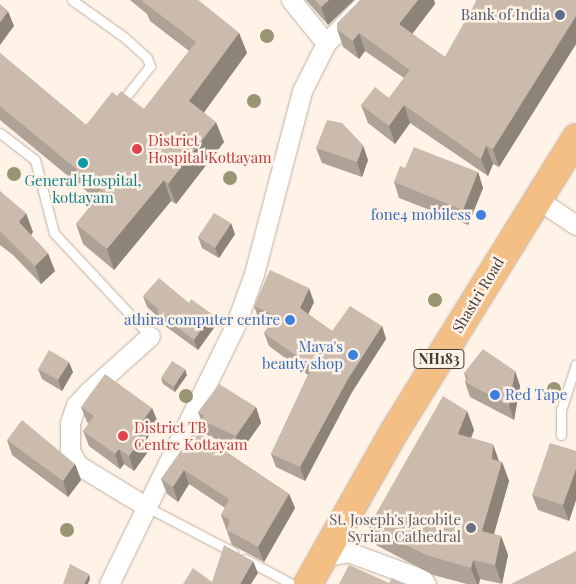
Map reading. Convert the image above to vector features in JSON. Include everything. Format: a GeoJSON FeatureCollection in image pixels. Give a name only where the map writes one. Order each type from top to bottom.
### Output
{"type":"FeatureCollection","features":[{"type":"Feature","properties":{"kind":"highway","name":"Shastri Road"},"geometry":{"type":"LineString","coordinates":[[308,584],[336,555],[445,378],[544,204],[576,138]]}},
{"type":"Feature","properties":{"kind":"highway","name":"Shastri Road"},"geometry":{"type":"LineString","coordinates":[[544,204],[576,171]]}},
{"type":"Feature","properties":{"kind":"highway","name":"Shastri Road"},"geometry":{"type":"LineString","coordinates":[[329,584],[336,555]]}},
{"type":"Feature","properties":{"kind":"street"},"geometry":{"type":"LineString","coordinates":[[291,0],[326,43]]}},
{"type":"Feature","properties":{"kind":"street"},"geometry":{"type":"LineString","coordinates":[[109,584],[235,326],[254,274],[302,91],[326,43],[368,0]]}},
{"type":"Feature","properties":{"kind":"street"},"geometry":{"type":"LineString","coordinates":[[544,204],[576,225]]}},
{"type":"Feature","properties":{"kind":"street"},"geometry":{"type":"LineString","coordinates":[[147,507],[78,465],[70,451],[70,423],[76,405],[89,390],[150,336]]}},
{"type":"Feature","properties":{"kind":"street"},"geometry":{"type":"LineString","coordinates":[[336,555],[422,579],[426,584]]}},
{"type":"Feature","properties":{"kind":"lane"},"geometry":{"type":"LineString","coordinates":[[72,0],[124,37],[146,58],[150,66],[130,94],[114,108]]}},
{"type":"Feature","properties":{"kind":"lane"},"geometry":{"type":"LineString","coordinates":[[0,133],[35,160],[54,233],[150,336]]}},
{"type":"Feature","properties":{"kind":"lane"},"geometry":{"type":"LineString","coordinates":[[560,435],[562,410],[576,364]]}},
{"type":"Feature","properties":{"kind":"lane"},"geometry":{"type":"LineString","coordinates":[[147,507],[292,584]]}},
{"type":"Feature","properties":{"kind":"building"},"geometry":{"type":"Polygon","coordinates":[[[143,0],[198,0],[239,33],[189,101],[216,122],[168,184],[164,180],[107,249],[76,224],[103,191],[0,106],[0,53],[86,125],[112,92],[117,96],[121,91],[144,109],[196,42],[143,0]]]}},
{"type":"Feature","properties":{"kind":"building"},"geometry":{"type":"Polygon","coordinates":[[[315,0],[329,0],[321,7],[315,0]]]}},
{"type":"Feature","properties":{"kind":"building"},"geometry":{"type":"Polygon","coordinates":[[[360,0],[418,0],[399,24],[445,57],[477,0],[576,0],[576,16],[493,149],[486,146],[481,159],[404,105],[389,126],[361,105],[375,87],[389,98],[410,70],[359,33],[353,41],[337,29],[337,23],[360,0]]]}},
{"type":"Feature","properties":{"kind":"building"},"geometry":{"type":"Polygon","coordinates":[[[0,4],[8,11],[0,22],[0,4]]]}},
{"type":"Feature","properties":{"kind":"building"},"geometry":{"type":"Polygon","coordinates":[[[327,120],[342,123],[363,145],[357,162],[316,148],[327,120]]]}},
{"type":"Feature","properties":{"kind":"building"},"geometry":{"type":"Polygon","coordinates":[[[414,147],[478,172],[463,210],[394,182],[400,166],[405,168],[414,147]]]}},
{"type":"Feature","properties":{"kind":"building"},"geometry":{"type":"Polygon","coordinates":[[[0,191],[26,213],[19,222],[48,253],[35,266],[0,231],[0,191]]]}},
{"type":"Feature","properties":{"kind":"building"},"geometry":{"type":"Polygon","coordinates":[[[214,213],[231,223],[215,248],[198,237],[214,213]]]}},
{"type":"Feature","properties":{"kind":"building"},"geometry":{"type":"Polygon","coordinates":[[[270,270],[309,288],[300,308],[332,331],[350,306],[382,326],[348,379],[300,467],[271,454],[312,367],[264,333],[276,316],[254,306],[270,270]]]}},
{"type":"Feature","properties":{"kind":"building"},"geometry":{"type":"Polygon","coordinates":[[[159,278],[189,303],[191,299],[212,314],[194,340],[157,312],[159,310],[143,296],[159,278]]]}},
{"type":"Feature","properties":{"kind":"building"},"geometry":{"type":"Polygon","coordinates":[[[483,349],[515,371],[509,405],[465,382],[468,377],[464,373],[483,349]]]}},
{"type":"Feature","properties":{"kind":"building"},"geometry":{"type":"Polygon","coordinates":[[[49,350],[69,362],[58,380],[38,369],[49,350]]]}},
{"type":"Feature","properties":{"kind":"building"},"geometry":{"type":"Polygon","coordinates":[[[172,361],[185,369],[174,387],[161,378],[172,361]]]}},
{"type":"Feature","properties":{"kind":"building"},"geometry":{"type":"Polygon","coordinates":[[[105,374],[152,408],[134,433],[142,438],[129,456],[119,449],[115,454],[83,431],[94,416],[81,407],[105,374]]]}},
{"type":"Feature","properties":{"kind":"building"},"geometry":{"type":"Polygon","coordinates":[[[219,384],[256,407],[236,436],[201,420],[204,416],[198,412],[219,384]]]}},
{"type":"Feature","properties":{"kind":"building"},"geometry":{"type":"Polygon","coordinates":[[[443,396],[467,411],[458,434],[493,444],[492,459],[502,462],[482,531],[501,536],[495,565],[473,560],[471,568],[426,555],[369,526],[443,396]]]}},
{"type":"Feature","properties":{"kind":"building"},"geometry":{"type":"Polygon","coordinates":[[[22,420],[75,464],[63,481],[7,440],[22,420]]]}},
{"type":"Feature","properties":{"kind":"building"},"geometry":{"type":"Polygon","coordinates":[[[195,431],[289,494],[258,547],[227,530],[230,520],[221,515],[229,499],[184,470],[173,487],[161,479],[195,431]]]}},
{"type":"Feature","properties":{"kind":"building"},"geometry":{"type":"Polygon","coordinates":[[[550,443],[576,451],[576,469],[563,505],[532,495],[550,443]]]}},
{"type":"Feature","properties":{"kind":"building"},"geometry":{"type":"Polygon","coordinates":[[[224,545],[253,561],[240,584],[183,584],[193,568],[212,582],[224,545]]]}},
{"type":"Feature","properties":{"kind":"building"},"geometry":{"type":"Polygon","coordinates":[[[576,551],[576,584],[511,584],[576,551]]]}},
{"type":"Feature","properties":{"kind":"building"},"geometry":{"type":"Polygon","coordinates":[[[70,564],[89,574],[84,584],[63,584],[70,564]]]}},
{"type":"Feature","properties":{"kind":"building"},"geometry":{"type":"Polygon","coordinates":[[[349,565],[389,583],[392,578],[404,584],[339,584],[349,565]]]}},
{"type":"Feature","properties":{"kind":"place","name":"Bank of India"},"geometry":{"type":"Point","coordinates":[560,15]}},
{"type":"Feature","properties":{"kind":"place","name":"District Hospital Kottayam"},"geometry":{"type":"Point","coordinates":[137,149]}},
{"type":"Feature","properties":{"kind":"place","name":"General Hospital, kottayam"},"geometry":{"type":"Point","coordinates":[83,163]}},
{"type":"Feature","properties":{"kind":"place","name":"fone4 mobiless"},"geometry":{"type":"Point","coordinates":[481,215]}},
{"type":"Feature","properties":{"kind":"place","name":"athira computer centre"},"geometry":{"type":"Point","coordinates":[290,320]}},
{"type":"Feature","properties":{"kind":"place","name":"Maya's beauty shop"},"geometry":{"type":"Point","coordinates":[353,355]}},
{"type":"Feature","properties":{"kind":"place","name":"Red Tape"},"geometry":{"type":"Point","coordinates":[495,395]}},
{"type":"Feature","properties":{"kind":"place","name":"District TB Centre Kottayam"},"geometry":{"type":"Point","coordinates":[123,436]}},
{"type":"Feature","properties":{"kind":"place","name":"St. Joseph's Jacobite Syrian Cathedral"},"geometry":{"type":"Point","coordinates":[471,528]}}]}
